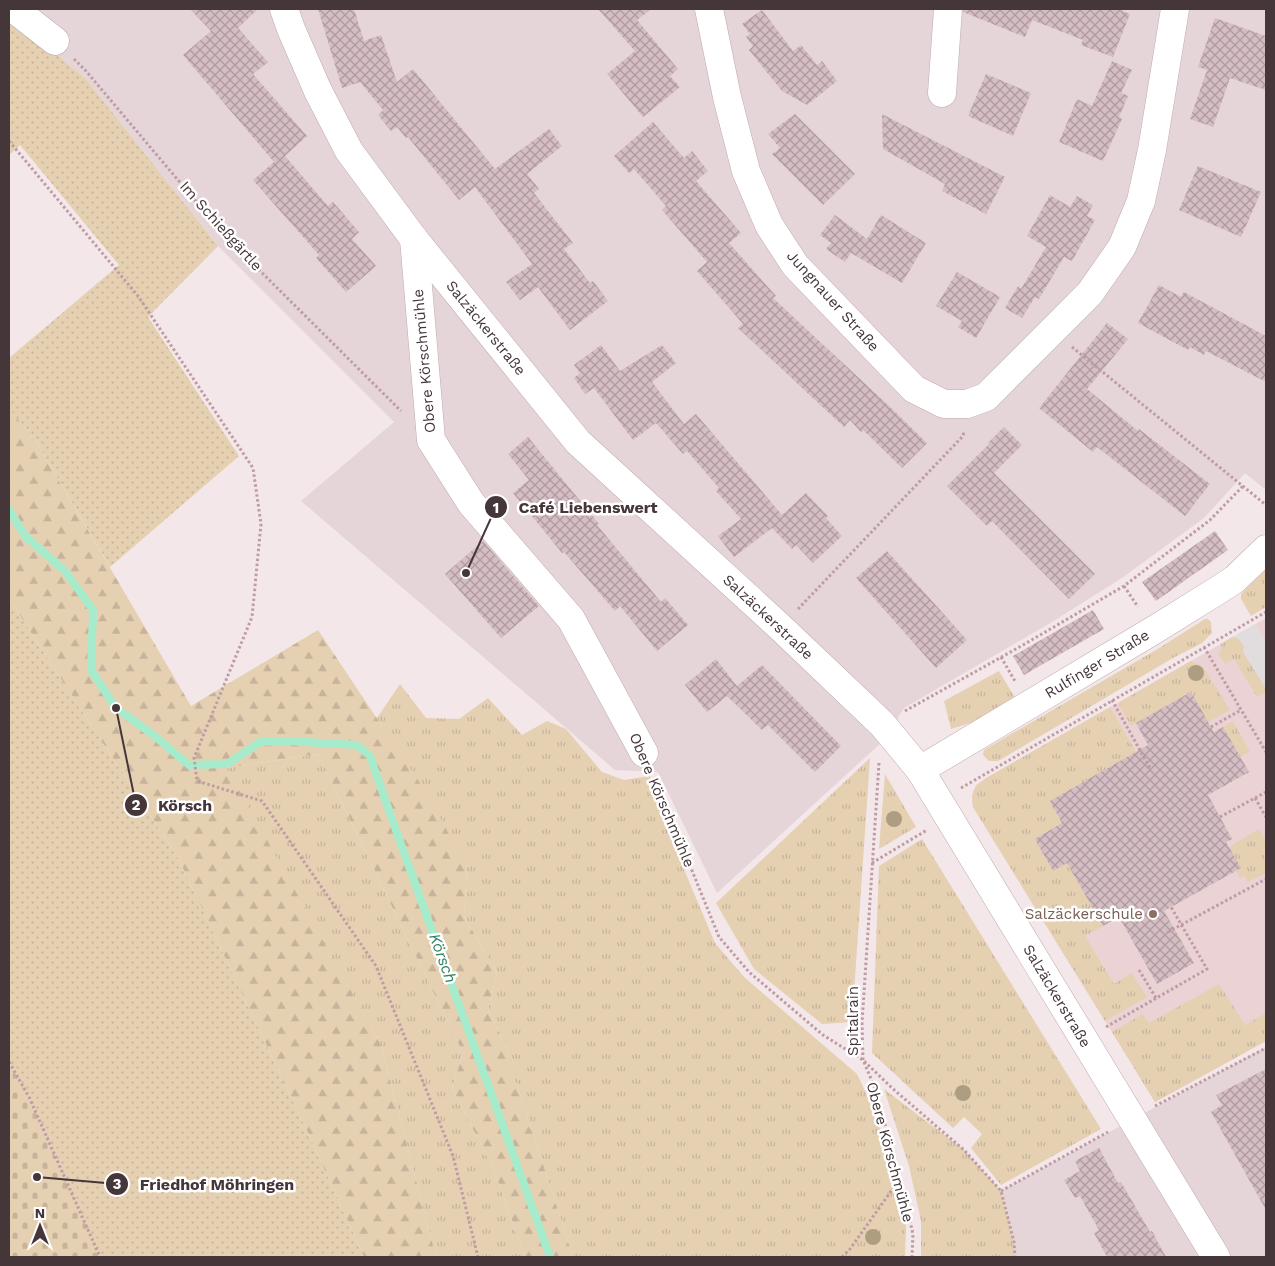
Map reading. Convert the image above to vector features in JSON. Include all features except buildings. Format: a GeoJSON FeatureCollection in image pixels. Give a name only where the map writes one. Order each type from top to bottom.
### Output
{"type":"FeatureCollection","features":[{"type":"Feature","properties":{"kind":"street"},"geometry":{"type":"LineString","coordinates":[[14,9],[55,41]]}},
{"type":"Feature","properties":{"kind":"street","name":"Salzäckerstraße"},"geometry":{"type":"LineString","coordinates":[[284,9],[318,91],[349,151],[414,238],[578,442],[780,627],[882,724],[920,770],[1216,1257]]}},
{"type":"Feature","properties":{"kind":"street","name":"Jungnauer Straße"},"geometry":{"type":"LineString","coordinates":[[709,9],[727,97],[746,171],[769,225],[795,265],[914,388],[944,404],[967,404],[986,396],[1090,293],[1122,246],[1141,201],[1152,150],[1175,9]]}},
{"type":"Feature","properties":{"kind":"street"},"geometry":{"type":"LineString","coordinates":[[942,93],[948,9]]}},
{"type":"Feature","properties":{"kind":"street","name":"Obere Körschmühle"},"geometry":{"type":"LineString","coordinates":[[414,238],[431,440],[471,503],[571,619],[644,753]]}},
{"type":"Feature","properties":{"kind":"street","name":"Rulfinger Straße"},"geometry":{"type":"LineString","coordinates":[[920,770],[1220,589],[1235,579],[1266,549]]}},
{"type":"Feature","properties":{"kind":"path","name":"Im Schießgärtle"},"geometry":{"type":"LineString","coordinates":[[55,41],[86,71],[226,237],[431,440]]}},
{"type":"Feature","properties":{"kind":"path"},"geometry":{"type":"LineString","coordinates":[[9,141],[138,296],[253,468],[261,524],[252,617],[194,758],[197,781],[262,801],[376,966],[452,1156],[478,1257]]}},
{"type":"Feature","properties":{"kind":"path"},"geometry":{"type":"LineString","coordinates":[[1052,331],[1244,485],[1266,505]]}},
{"type":"Feature","properties":{"kind":"path"},"geometry":{"type":"LineString","coordinates":[[780,627],[963,436],[967,404]]}},
{"type":"Feature","properties":{"kind":"path"},"geometry":{"type":"LineString","coordinates":[[882,724],[1124,586],[1210,520],[1244,485]]}},
{"type":"Feature","properties":{"kind":"path"},"geometry":{"type":"LineString","coordinates":[[871,863],[944,809],[1112,700],[1266,612]]}},
{"type":"Feature","properties":{"kind":"path"},"geometry":{"type":"LineString","coordinates":[[1204,647],[1266,752]]}},
{"type":"Feature","properties":{"kind":"path"},"geometry":{"type":"LineString","coordinates":[[1112,700],[1151,770]]}},
{"type":"Feature","properties":{"kind":"path"},"geometry":{"type":"LineString","coordinates":[[1211,727],[1241,710]]}},
{"type":"Feature","properties":{"kind":"path","name":"Spitalrain"},"geometry":{"type":"LineString","coordinates":[[882,724],[871,863],[862,1023],[863,1060],[892,1088],[964,1150],[1001,1191],[1014,1242],[1015,1257]]}},
{"type":"Feature","properties":{"kind":"path","name":"Obere Körschmühle"},"geometry":{"type":"LineString","coordinates":[[644,753],[720,937],[748,972],[823,1035],[863,1060],[874,1088],[900,1179],[913,1234],[912,1257]]}},
{"type":"Feature","properties":{"kind":"path"},"geometry":{"type":"LineString","coordinates":[[1220,817],[1266,792]]}},
{"type":"Feature","properties":{"kind":"path"},"geometry":{"type":"LineString","coordinates":[[1255,798],[1266,817]]}},
{"type":"Feature","properties":{"kind":"path"},"geometry":{"type":"LineString","coordinates":[[1168,932],[1266,879]]}},
{"type":"Feature","properties":{"kind":"path"},"geometry":{"type":"LineString","coordinates":[[1084,1039],[1207,970],[1171,907]]}},
{"type":"Feature","properties":{"kind":"path"},"geometry":{"type":"LineString","coordinates":[[1139,970],[1156,998]]}},
{"type":"Feature","properties":{"kind":"path"},"geometry":{"type":"LineString","coordinates":[[1131,1119],[1265,1049],[1266,1055]]}},
{"type":"Feature","properties":{"kind":"path"},"geometry":{"type":"LineString","coordinates":[[9,1062],[29,1097],[100,1257]]}},
{"type":"Feature","properties":{"kind":"path"},"geometry":{"type":"LineString","coordinates":[[1001,1191],[1082,1146]]}},
{"type":"Feature","properties":{"kind":"path"},"geometry":{"type":"LineString","coordinates":[[842,1257],[850,1250],[900,1179]]}},
{"type":"Feature","properties":{"kind":"shaded area"},"geometry":{"type":"Polygon","coordinates":[[[9,9],[1266,9],[1266,490],[1245,473],[1204,518],[1122,578],[1052,622],[904,708],[883,741],[717,893],[658,772],[615,770],[301,501],[394,422],[218,246],[86,79],[9,15],[9,9]]]}},
{"type":"Feature","properties":{"kind":"shaded area","name":"Salzäckerschule"},"geometry":{"type":"Polygon","coordinates":[[[1266,618],[1266,1041],[1155,1102],[973,807],[972,796],[976,785],[988,777],[1266,618]]]}},
{"type":"Feature","properties":{"kind":"shaded area"},"geometry":{"type":"Polygon","coordinates":[[[1256,624],[1266,641],[1266,689],[1243,652],[1244,646],[1237,638],[1232,637],[1256,624]]]}},
{"type":"Feature","properties":{"kind":"shaded area"},"geometry":{"type":"Polygon","coordinates":[[[1266,1047],[1266,1257],[1014,1257],[1014,1242],[1001,1191],[1266,1047]]]}},
{"type":"Feature","properties":{"kind":"green space"},"geometry":{"type":"Polygon","coordinates":[[[9,15],[86,79],[218,246],[148,317],[239,456],[110,567],[34,438],[9,409],[9,358],[119,265],[20,145],[9,155],[9,15]]]}},
{"type":"Feature","properties":{"kind":"green space"},"geometry":{"type":"Polygon","coordinates":[[[9,409],[34,438],[191,706],[318,630],[428,795],[467,868],[464,916],[497,973],[488,1010],[514,1062],[506,1069],[517,1084],[573,1257],[525,1257],[494,1170],[452,1088],[463,1053],[318,754],[227,768],[381,1045],[436,1257],[364,1257],[308,1133],[178,858],[9,599],[9,409]]]}},
{"type":"Feature","properties":{"kind":"green space"},"geometry":{"type":"Polygon","coordinates":[[[1266,569],[1266,607],[1251,616],[1241,599],[1241,594],[1266,569]]]}},
{"type":"Feature","properties":{"kind":"green space"},"geometry":{"type":"Polygon","coordinates":[[[9,599],[178,858],[308,1133],[364,1257],[100,1257],[29,1097],[9,1062],[9,599]]]}},
{"type":"Feature","properties":{"kind":"green space"},"geometry":{"type":"Polygon","coordinates":[[[1205,619],[1211,622],[1212,633],[1202,643],[1173,658],[998,761],[989,761],[983,755],[984,750],[987,748],[1156,650],[1205,619]]]}},
{"type":"Feature","properties":{"kind":"green space"},"geometry":{"type":"Polygon","coordinates":[[[1232,637],[1237,637],[1244,646],[1243,652],[1266,689],[1266,692],[1257,697],[1234,659],[1225,664],[1218,653],[1221,651],[1221,644],[1232,637]]]}},
{"type":"Feature","properties":{"kind":"green space"},"geometry":{"type":"Polygon","coordinates":[[[1191,661],[1203,667],[1230,710],[1208,722],[1191,692],[1131,726],[1118,703],[1191,661]]]}},
{"type":"Feature","properties":{"kind":"green space"},"geometry":{"type":"Polygon","coordinates":[[[999,671],[1017,701],[973,728],[970,723],[951,729],[944,701],[999,671]]]}},
{"type":"Feature","properties":{"kind":"green space"},"geometry":{"type":"Polygon","coordinates":[[[400,684],[426,718],[459,719],[488,698],[522,735],[547,721],[566,729],[602,772],[624,780],[650,776],[661,815],[715,943],[744,977],[857,1074],[876,1114],[906,1225],[905,1257],[573,1257],[517,1084],[505,1069],[514,1062],[488,1010],[497,973],[464,916],[467,868],[377,718],[400,684]]]}},
{"type":"Feature","properties":{"kind":"green space"},"geometry":{"type":"Polygon","coordinates":[[[1110,707],[1136,752],[1050,801],[1062,823],[1035,839],[1053,871],[1067,863],[1103,926],[1085,936],[1114,984],[1132,973],[1147,997],[1105,1021],[973,807],[972,796],[974,789],[988,777],[1110,707]]]}},
{"type":"Feature","properties":{"kind":"green space"},"geometry":{"type":"Polygon","coordinates":[[[1233,721],[1250,752],[1240,757],[1223,727],[1233,721]]]}},
{"type":"Feature","properties":{"kind":"green space"},"geometry":{"type":"Polygon","coordinates":[[[318,754],[463,1053],[452,1088],[494,1170],[525,1257],[436,1257],[381,1045],[226,768],[318,754]]]}},
{"type":"Feature","properties":{"kind":"green space"},"geometry":{"type":"Polygon","coordinates":[[[870,758],[852,1022],[822,1024],[754,969],[716,903],[870,758]]]}},
{"type":"Feature","properties":{"kind":"green space"},"geometry":{"type":"Polygon","coordinates":[[[885,774],[916,827],[879,849],[885,774]]]}},
{"type":"Feature","properties":{"kind":"green space"},"geometry":{"type":"Polygon","coordinates":[[[1259,829],[1266,841],[1266,848],[1263,850],[1266,856],[1266,873],[1248,882],[1244,875],[1240,878],[1229,847],[1259,829]]]}},
{"type":"Feature","properties":{"kind":"green space"},"geometry":{"type":"Polygon","coordinates":[[[922,839],[1101,1129],[1001,1185],[971,1148],[982,1134],[964,1117],[953,1128],[872,1053],[879,866],[922,839]]]}},
{"type":"Feature","properties":{"kind":"green space"},"geometry":{"type":"Polygon","coordinates":[[[1219,984],[1245,1025],[1266,1013],[1266,1041],[1155,1102],[1112,1032],[1143,1014],[1149,1023],[1219,984]]]}},
{"type":"Feature","properties":{"kind":"green space"},"geometry":{"type":"Polygon","coordinates":[[[9,1062],[29,1097],[100,1257],[9,1257],[9,1062]]]}},
{"type":"Feature","properties":{"kind":"green space"},"geometry":{"type":"Polygon","coordinates":[[[884,1089],[964,1150],[1001,1191],[1014,1242],[1014,1257],[921,1257],[921,1221],[909,1166],[884,1089]]]}},
{"type":"Feature","properties":{"kind":"waterway","name":"Körsch"},"geometry":{"type":"LineString","coordinates":[[9,510],[26,537],[65,571],[93,610],[91,670],[116,708],[152,734],[189,765],[227,764],[260,742],[288,741],[357,745],[370,756],[550,1257]]}},
{"type":"Feature","properties":{"kind":"place","name":"Café Liebenswert"},"geometry":{"type":"Point","coordinates":[466,573]}},
{"type":"Feature","properties":{"kind":"place","name":"Körsch"},"geometry":{"type":"Point","coordinates":[116,708]}},
{"type":"Feature","properties":{"kind":"place","name":"Salzäckerschule"},"geometry":{"type":"Point","coordinates":[1153,914]}},
{"type":"Feature","properties":{"kind":"place","name":"Friedhof Möhringen"},"geometry":{"type":"Point","coordinates":[37,1177]}}]}
